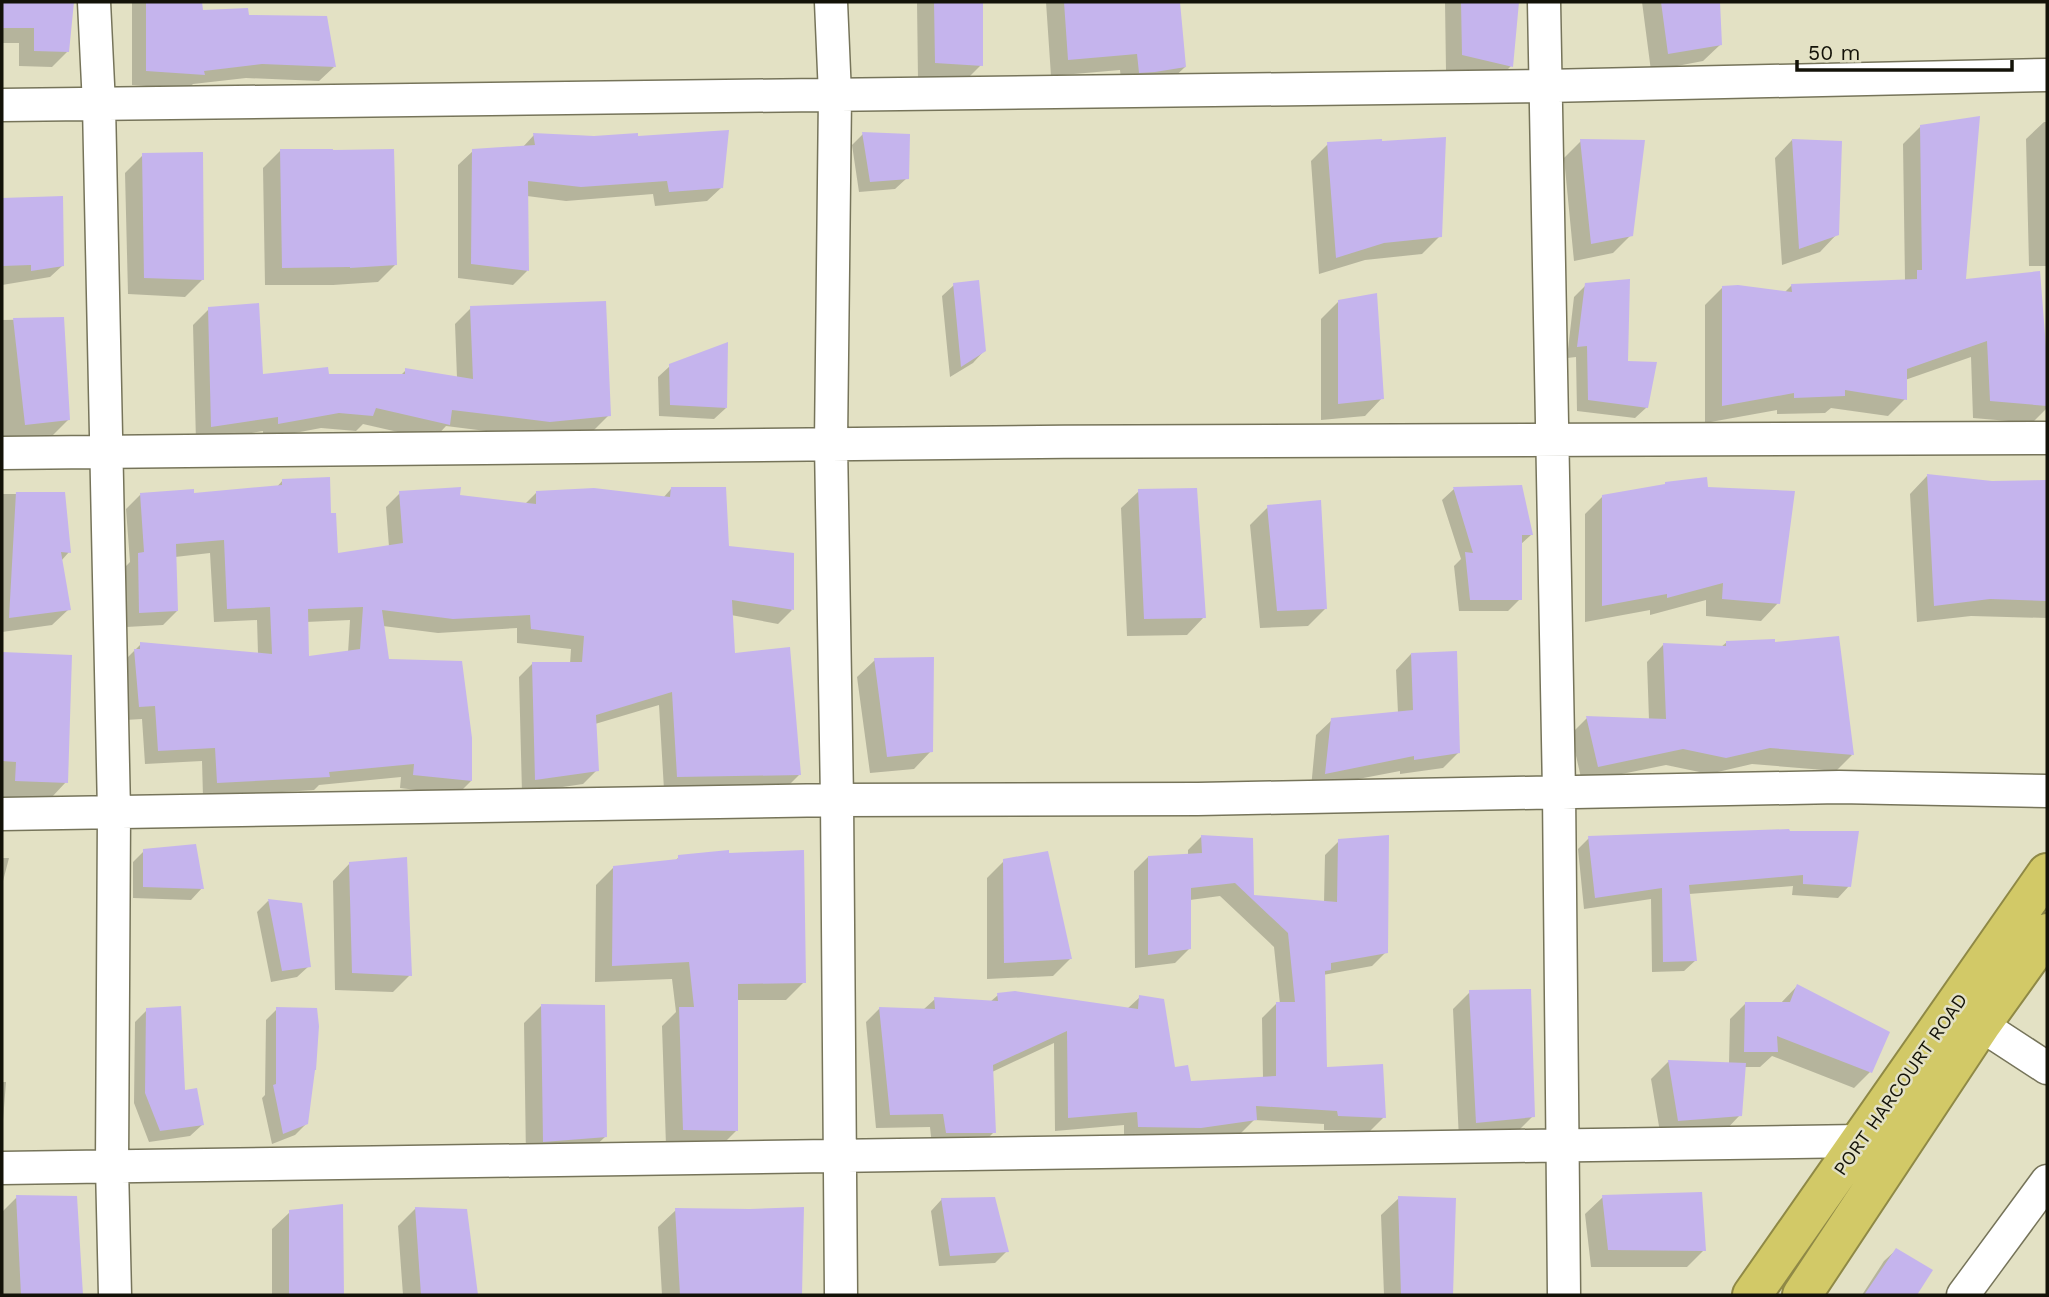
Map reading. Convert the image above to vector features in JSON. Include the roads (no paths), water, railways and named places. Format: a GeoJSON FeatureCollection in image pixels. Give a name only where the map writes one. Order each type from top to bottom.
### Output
{"type":"FeatureCollection","features":[{"type":"Feature","properties":{"kind":"highway","name":"PORT HARCOURT ROAD"},"geometry":{"type":"LineString","coordinates":[[1752,1295],[2047,873]]}},
{"type":"Feature","properties":{"kind":"highway","name":"PORT HARCOURT ROAD"},"geometry":{"type":"LineString","coordinates":[[1802,1295],[1981,1025],[2047,933]]}},
{"type":"Feature","properties":{"kind":"street"},"geometry":{"type":"LineString","coordinates":[[94,2],[99,105],[114,812],[112,1166],[115,1295]]}},
{"type":"Feature","properties":{"kind":"street"},"geometry":{"type":"LineString","coordinates":[[831,2],[835,94],[831,443],[841,1295]]}},
{"type":"Feature","properties":{"kind":"street"},"geometry":{"type":"LineString","coordinates":[[1544,2],[1559,792],[1564,1144],[1563,1295]]}},
{"type":"Feature","properties":{"kind":"street"},"geometry":{"type":"LineString","coordinates":[[2,106],[1546,86],[2047,75]]}},
{"type":"Feature","properties":{"kind":"street"},"geometry":{"type":"LineString","coordinates":[[2,453],[1553,437],[2047,438]]}},
{"type":"Feature","properties":{"kind":"street"},"geometry":{"type":"LineString","coordinates":[[2,814],[837,800],[1198,799],[1839,787],[2047,791]]}},
{"type":"Feature","properties":{"kind":"street"},"geometry":{"type":"LineString","coordinates":[[1981,1025],[2047,1068]]}},
{"type":"Feature","properties":{"kind":"street"},"geometry":{"type":"LineString","coordinates":[[2,1168],[1860,1141]]}},
{"type":"Feature","properties":{"kind":"street"},"geometry":{"type":"LineString","coordinates":[[1964,1295],[2047,1181]]}}]}
